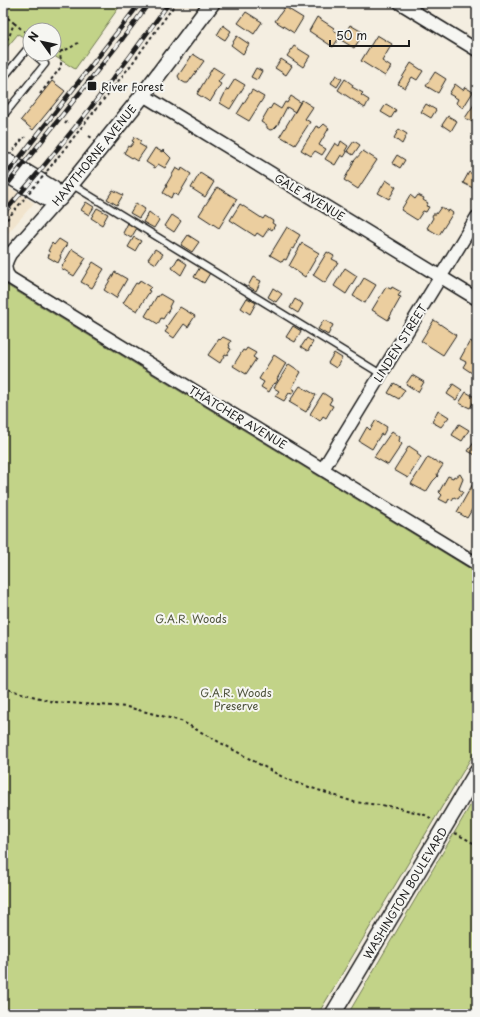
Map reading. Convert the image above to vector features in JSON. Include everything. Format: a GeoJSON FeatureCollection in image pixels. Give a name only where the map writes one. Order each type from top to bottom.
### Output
{"type":"FeatureCollection","features":[{"type":"Feature","properties":{"kind":"street","name":"HAWTHORNE AVENUE"},"geometry":{"type":"LineString","coordinates":[[5,266],[10,254],[72,184],[143,95],[212,3]]}},
{"type":"Feature","properties":{"kind":"street"},"geometry":{"type":"LineString","coordinates":[[400,3],[477,50]]}},
{"type":"Feature","properties":{"kind":"street","name":"GALE AVENUE"},"geometry":{"type":"LineString","coordinates":[[143,95],[477,299]]}},
{"type":"Feature","properties":{"kind":"street"},"geometry":{"type":"LineString","coordinates":[[7,157],[9,162],[53,189],[59,199]]}},
{"type":"Feature","properties":{"kind":"street"},"geometry":{"type":"LineString","coordinates":[[3,172],[46,198],[59,199]]}},
{"type":"Feature","properties":{"kind":"street","name":"LINDEN STREET"},"geometry":{"type":"LineString","coordinates":[[323,469],[477,217]]}},
{"type":"Feature","properties":{"kind":"street","name":"THATCHER AVENUE"},"geometry":{"type":"LineString","coordinates":[[5,266],[6,274],[10,278],[477,564]]}},
{"type":"Feature","properties":{"kind":"street","name":"WASHINGTON BOULEVARD"},"geometry":{"type":"LineString","coordinates":[[333,1014],[477,772]]}},
{"type":"Feature","properties":{"kind":"lane"},"geometry":{"type":"LineString","coordinates":[[3,78],[22,55]]}},
{"type":"Feature","properties":{"kind":"lane"},"geometry":{"type":"LineString","coordinates":[[3,116],[45,64],[43,62]]}},
{"type":"Feature","properties":{"kind":"lane"},"geometry":{"type":"LineString","coordinates":[[72,184],[381,374]]}},
{"type":"Feature","properties":{"kind":"path"},"geometry":{"type":"LineString","coordinates":[[3,224],[47,172],[131,65],[176,3]]}},
{"type":"Feature","properties":{"kind":"path"},"geometry":{"type":"LineString","coordinates":[[3,14],[22,30]]}},
{"type":"Feature","properties":{"kind":"path"},"geometry":{"type":"LineString","coordinates":[[3,43],[8,37],[14,23]]}},
{"type":"Feature","properties":{"kind":"path"},"geometry":{"type":"LineString","coordinates":[[62,51],[78,43]]}},
{"type":"Feature","properties":{"kind":"path"},"geometry":{"type":"LineString","coordinates":[[40,94],[61,67],[62,62]]}},
{"type":"Feature","properties":{"kind":"path"},"geometry":{"type":"LineString","coordinates":[[65,124],[68,120]]}},
{"type":"Feature","properties":{"kind":"path"},"geometry":{"type":"LineString","coordinates":[[7,157],[24,137],[25,138]]}},
{"type":"Feature","properties":{"kind":"path"},"geometry":{"type":"LineString","coordinates":[[3,688],[54,702],[127,707],[181,721],[288,780],[354,802],[396,807],[434,820]]}},
{"type":"Feature","properties":{"kind":"path"},"geometry":{"type":"LineString","coordinates":[[454,832],[477,845]]}},
{"type":"Feature","properties":{"kind":"shaded area"},"geometry":{"type":"Polygon","coordinates":[[[3,184],[34,203],[3,239],[3,184]]]}},
{"type":"Feature","properties":{"kind":"green space"},"geometry":{"type":"Polygon","coordinates":[[[3,3],[122,3],[75,69],[62,61],[62,22],[22,22],[22,36],[18,34],[3,52],[3,3]]]}},
{"type":"Feature","properties":{"kind":"green space","name":"G.A.R. Woods"},"geometry":{"type":"Polygon","coordinates":[[[3,283],[477,573],[477,748],[318,1014],[3,1014],[3,283]]]}},
{"type":"Feature","properties":{"kind":"green space"},"geometry":{"type":"Polygon","coordinates":[[[477,794],[477,1014],[348,1014],[477,794]]]}},
{"type":"Feature","properties":{"kind":"building"},"geometry":{"type":"Polygon","coordinates":[[[269,3],[277,3],[275,6],[269,3]]]}},
{"type":"Feature","properties":{"kind":"building"},"geometry":{"type":"Polygon","coordinates":[[[277,3],[285,3],[282,7],[277,3]]]}},
{"type":"Feature","properties":{"kind":"building"},"geometry":{"type":"Polygon","coordinates":[[[285,7],[303,18],[294,33],[275,21],[285,7]]]}},
{"type":"Feature","properties":{"kind":"building"},"geometry":{"type":"Polygon","coordinates":[[[246,12],[262,22],[254,34],[238,23],[246,12]]]}},
{"type":"Feature","properties":{"kind":"building"},"geometry":{"type":"Polygon","coordinates":[[[317,17],[334,28],[333,30],[341,35],[333,47],[309,31],[317,17]]]}},
{"type":"Feature","properties":{"kind":"building"},"geometry":{"type":"Polygon","coordinates":[[[223,25],[231,31],[225,40],[217,35],[223,25]]]}},
{"type":"Feature","properties":{"kind":"building"},"geometry":{"type":"Polygon","coordinates":[[[350,25],[364,33],[354,48],[341,40],[350,25]]]}},
{"type":"Feature","properties":{"kind":"building"},"geometry":{"type":"Polygon","coordinates":[[[377,35],[392,44],[382,61],[391,67],[385,76],[361,61],[377,35]]]}},
{"type":"Feature","properties":{"kind":"building"},"geometry":{"type":"Polygon","coordinates":[[[237,36],[249,44],[243,54],[231,45],[237,36]]]}},
{"type":"Feature","properties":{"kind":"building"},"geometry":{"type":"Polygon","coordinates":[[[294,46],[310,56],[303,67],[287,56],[294,46]]]}},
{"type":"Feature","properties":{"kind":"building"},"geometry":{"type":"Polygon","coordinates":[[[193,54],[204,61],[188,83],[185,83],[180,80],[178,76],[193,54]]]}},
{"type":"Feature","properties":{"kind":"building"},"geometry":{"type":"Polygon","coordinates":[[[281,59],[292,66],[286,75],[275,68],[281,59]]]}},
{"type":"Feature","properties":{"kind":"building"},"geometry":{"type":"Polygon","coordinates":[[[411,63],[423,71],[417,80],[412,77],[405,88],[398,84],[411,63]]]}},
{"type":"Feature","properties":{"kind":"building"},"geometry":{"type":"Polygon","coordinates":[[[213,67],[224,74],[218,82],[221,84],[210,102],[197,94],[213,67]]]}},
{"type":"Feature","properties":{"kind":"building"},"geometry":{"type":"Polygon","coordinates":[[[256,68],[262,71],[257,80],[251,77],[256,68]]]}},
{"type":"Feature","properties":{"kind":"building"},"geometry":{"type":"Polygon","coordinates":[[[435,72],[446,79],[438,93],[426,86],[435,72]]]}},
{"type":"Feature","properties":{"kind":"building"},"geometry":{"type":"Polygon","coordinates":[[[336,75],[342,79],[337,87],[331,83],[336,75]]]}},
{"type":"Feature","properties":{"kind":"building"},"geometry":{"type":"Polygon","coordinates":[[[235,79],[245,85],[230,109],[220,103],[227,89],[228,90],[235,79]]]}},
{"type":"Feature","properties":{"kind":"building"},"geometry":{"type":"Polygon","coordinates":[[[345,79],[353,85],[352,87],[363,93],[361,95],[369,100],[365,108],[338,90],[345,79]]]}},
{"type":"Feature","properties":{"kind":"building"},"geometry":{"type":"Polygon","coordinates":[[[52,81],[65,91],[33,130],[21,120],[52,81]]]}},
{"type":"Feature","properties":{"kind":"building"},"geometry":{"type":"Polygon","coordinates":[[[455,84],[463,90],[465,87],[473,92],[463,108],[456,103],[458,99],[449,94],[455,84]]]}},
{"type":"Feature","properties":{"kind":"building"},"geometry":{"type":"Polygon","coordinates":[[[252,90],[264,97],[249,121],[237,114],[252,90]]]}},
{"type":"Feature","properties":{"kind":"building"},"geometry":{"type":"Polygon","coordinates":[[[291,96],[300,102],[295,112],[287,107],[277,126],[270,130],[267,128],[267,126],[261,122],[269,108],[270,109],[273,104],[281,109],[291,96]]]}},
{"type":"Feature","properties":{"kind":"building"},"geometry":{"type":"Polygon","coordinates":[[[302,100],[313,107],[305,119],[310,122],[295,145],[280,136],[302,100]]]}},
{"type":"Feature","properties":{"kind":"building"},"geometry":{"type":"Polygon","coordinates":[[[477,100],[477,123],[476,124],[465,118],[477,100]]]}},
{"type":"Feature","properties":{"kind":"building"},"geometry":{"type":"Polygon","coordinates":[[[386,104],[396,110],[391,118],[381,112],[386,104]]]}},
{"type":"Feature","properties":{"kind":"building"},"geometry":{"type":"Polygon","coordinates":[[[426,104],[436,110],[431,118],[421,112],[426,104]]]}},
{"type":"Feature","properties":{"kind":"building"},"geometry":{"type":"Polygon","coordinates":[[[448,116],[457,121],[451,131],[442,125],[448,116]]]}},
{"type":"Feature","properties":{"kind":"building"},"geometry":{"type":"Polygon","coordinates":[[[324,124],[329,128],[319,145],[326,149],[322,155],[315,151],[311,156],[301,150],[316,126],[320,128],[324,124]]]}},
{"type":"Feature","properties":{"kind":"building"},"geometry":{"type":"Polygon","coordinates":[[[399,129],[407,134],[402,144],[394,138],[399,129]]]}},
{"type":"Feature","properties":{"kind":"building"},"geometry":{"type":"Polygon","coordinates":[[[135,137],[141,141],[139,144],[146,148],[137,161],[124,153],[128,146],[130,147],[134,142],[132,141],[135,137]]]}},
{"type":"Feature","properties":{"kind":"building"},"geometry":{"type":"Polygon","coordinates":[[[341,141],[348,146],[345,151],[347,152],[344,157],[341,155],[335,165],[325,159],[335,143],[339,146],[341,141]]]}},
{"type":"Feature","properties":{"kind":"building"},"geometry":{"type":"Polygon","coordinates":[[[354,141],[360,145],[353,155],[347,151],[354,141]]]}},
{"type":"Feature","properties":{"kind":"building"},"geometry":{"type":"Polygon","coordinates":[[[155,148],[162,152],[163,150],[171,158],[165,168],[158,164],[155,168],[146,162],[155,148]]]}},
{"type":"Feature","properties":{"kind":"building"},"geometry":{"type":"Polygon","coordinates":[[[363,151],[377,160],[358,189],[344,180],[353,162],[363,151]]]}},
{"type":"Feature","properties":{"kind":"building"},"geometry":{"type":"Polygon","coordinates":[[[397,155],[405,160],[400,168],[392,163],[397,155]]]}},
{"type":"Feature","properties":{"kind":"building"},"geometry":{"type":"Polygon","coordinates":[[[176,168],[181,171],[182,168],[191,174],[178,196],[173,193],[171,198],[163,193],[176,168]]]}},
{"type":"Feature","properties":{"kind":"building"},"geometry":{"type":"Polygon","coordinates":[[[469,172],[477,177],[477,181],[473,188],[463,183],[469,172]]]}},
{"type":"Feature","properties":{"kind":"building"},"geometry":{"type":"Polygon","coordinates":[[[200,173],[214,182],[205,197],[191,188],[200,173]]]}},
{"type":"Feature","properties":{"kind":"building"},"geometry":{"type":"Polygon","coordinates":[[[386,180],[396,187],[389,199],[378,193],[386,180]]]}},
{"type":"Feature","properties":{"kind":"building"},"geometry":{"type":"Polygon","coordinates":[[[217,187],[237,199],[219,228],[199,215],[217,187]]]}},
{"type":"Feature","properties":{"kind":"building"},"geometry":{"type":"Polygon","coordinates":[[[113,190],[123,195],[117,205],[107,199],[113,190]]]}},
{"type":"Feature","properties":{"kind":"building"},"geometry":{"type":"Polygon","coordinates":[[[410,195],[415,199],[418,195],[424,198],[423,200],[428,203],[426,206],[429,207],[426,212],[423,211],[417,220],[401,210],[410,195]]]}},
{"type":"Feature","properties":{"kind":"building"},"geometry":{"type":"Polygon","coordinates":[[[86,202],[94,207],[89,215],[81,210],[86,202]]]}},
{"type":"Feature","properties":{"kind":"building"},"geometry":{"type":"Polygon","coordinates":[[[136,203],[145,209],[139,218],[130,213],[136,203]]]}},
{"type":"Feature","properties":{"kind":"building"},"geometry":{"type":"Polygon","coordinates":[[[240,204],[263,219],[265,216],[273,221],[272,223],[275,225],[272,230],[269,228],[263,237],[257,233],[255,236],[230,220],[240,204]]]}},
{"type":"Feature","properties":{"kind":"building"},"geometry":{"type":"Polygon","coordinates":[[[441,207],[448,212],[449,210],[453,213],[439,235],[427,228],[433,218],[433,214],[436,214],[441,207]]]}},
{"type":"Feature","properties":{"kind":"building"},"geometry":{"type":"Polygon","coordinates":[[[97,208],[108,214],[102,225],[91,218],[97,208]]]}},
{"type":"Feature","properties":{"kind":"building"},"geometry":{"type":"Polygon","coordinates":[[[149,212],[159,220],[154,228],[143,222],[149,212]]]}},
{"type":"Feature","properties":{"kind":"building"},"geometry":{"type":"Polygon","coordinates":[[[172,215],[181,221],[174,232],[165,226],[172,215]]]}},
{"type":"Feature","properties":{"kind":"building"},"geometry":{"type":"Polygon","coordinates":[[[128,223],[137,228],[131,238],[123,233],[128,223]]]}},
{"type":"Feature","properties":{"kind":"building"},"geometry":{"type":"Polygon","coordinates":[[[287,227],[300,235],[294,249],[292,248],[286,260],[284,259],[282,262],[270,255],[287,227]]]}},
{"type":"Feature","properties":{"kind":"building"},"geometry":{"type":"Polygon","coordinates":[[[188,235],[199,242],[192,252],[181,245],[188,235]]]}},
{"type":"Feature","properties":{"kind":"building"},"geometry":{"type":"Polygon","coordinates":[[[134,237],[141,241],[135,251],[128,247],[134,237]]]}},
{"type":"Feature","properties":{"kind":"building"},"geometry":{"type":"Polygon","coordinates":[[[59,239],[67,244],[58,263],[48,257],[50,252],[48,251],[52,243],[54,245],[59,239]]]}},
{"type":"Feature","properties":{"kind":"building"},"geometry":{"type":"Polygon","coordinates":[[[302,243],[319,253],[305,277],[289,266],[302,243]]]}},
{"type":"Feature","properties":{"kind":"building"},"geometry":{"type":"Polygon","coordinates":[[[72,249],[86,258],[74,276],[61,268],[72,249]]]}},
{"type":"Feature","properties":{"kind":"building"},"geometry":{"type":"Polygon","coordinates":[[[155,249],[163,254],[156,264],[148,259],[155,249]]]}},
{"type":"Feature","properties":{"kind":"building"},"geometry":{"type":"Polygon","coordinates":[[[327,252],[334,256],[332,259],[338,262],[325,283],[313,275],[327,252]]]}},
{"type":"Feature","properties":{"kind":"building"},"geometry":{"type":"Polygon","coordinates":[[[178,258],[187,264],[181,275],[172,268],[178,258]]]}},
{"type":"Feature","properties":{"kind":"building"},"geometry":{"type":"Polygon","coordinates":[[[93,262],[104,269],[92,288],[81,282],[93,262]]]}},
{"type":"Feature","properties":{"kind":"building"},"geometry":{"type":"Polygon","coordinates":[[[200,267],[210,273],[204,283],[194,277],[200,267]]]}},
{"type":"Feature","properties":{"kind":"building"},"geometry":{"type":"Polygon","coordinates":[[[345,268],[357,276],[346,294],[334,286],[345,268]]]}},
{"type":"Feature","properties":{"kind":"building"},"geometry":{"type":"Polygon","coordinates":[[[115,272],[127,279],[116,298],[104,290],[115,272]]]}},
{"type":"Feature","properties":{"kind":"building"},"geometry":{"type":"Polygon","coordinates":[[[253,277],[261,281],[256,291],[248,286],[253,277]]]}},
{"type":"Feature","properties":{"kind":"building"},"geometry":{"type":"Polygon","coordinates":[[[364,278],[376,285],[365,303],[353,296],[364,278]]]}},
{"type":"Feature","properties":{"kind":"building"},"geometry":{"type":"Polygon","coordinates":[[[140,280],[151,287],[137,311],[123,303],[136,283],[138,284],[140,280]]]}},
{"type":"Feature","properties":{"kind":"building"},"geometry":{"type":"Polygon","coordinates":[[[386,287],[391,289],[392,287],[401,292],[398,296],[401,297],[388,320],[372,310],[386,287]]]}},
{"type":"Feature","properties":{"kind":"building"},"geometry":{"type":"Polygon","coordinates":[[[273,288],[282,294],[276,302],[268,297],[273,288]]]}},
{"type":"Feature","properties":{"kind":"building"},"geometry":{"type":"Polygon","coordinates":[[[160,294],[172,301],[169,307],[170,308],[158,324],[145,316],[157,296],[158,297],[160,294]]]}},
{"type":"Feature","properties":{"kind":"building"},"geometry":{"type":"Polygon","coordinates":[[[247,298],[256,303],[250,314],[241,308],[247,298]]]}},
{"type":"Feature","properties":{"kind":"building"},"geometry":{"type":"Polygon","coordinates":[[[295,299],[303,304],[298,313],[290,308],[295,299]]]}},
{"type":"Feature","properties":{"kind":"building"},"geometry":{"type":"Polygon","coordinates":[[[180,307],[195,316],[188,327],[184,324],[174,338],[165,332],[168,328],[166,327],[180,307]]]}},
{"type":"Feature","properties":{"kind":"building"},"geometry":{"type":"Polygon","coordinates":[[[324,320],[333,325],[328,335],[318,329],[324,320]]]}},
{"type":"Feature","properties":{"kind":"building"},"geometry":{"type":"Polygon","coordinates":[[[434,320],[456,335],[443,355],[421,341],[434,320]]]}},
{"type":"Feature","properties":{"kind":"building"},"geometry":{"type":"Polygon","coordinates":[[[293,326],[301,331],[295,342],[286,337],[293,326]]]}},
{"type":"Feature","properties":{"kind":"building"},"geometry":{"type":"Polygon","coordinates":[[[223,337],[231,341],[229,348],[231,349],[227,355],[225,354],[220,363],[208,355],[219,339],[220,340],[223,337]]]}},
{"type":"Feature","properties":{"kind":"building"},"geometry":{"type":"Polygon","coordinates":[[[307,338],[313,342],[308,351],[301,347],[307,338]]]}},
{"type":"Feature","properties":{"kind":"building"},"geometry":{"type":"Polygon","coordinates":[[[470,341],[475,344],[477,342],[477,365],[472,373],[463,367],[466,362],[460,359],[470,341]]]}},
{"type":"Feature","properties":{"kind":"building"},"geometry":{"type":"Polygon","coordinates":[[[247,348],[256,353],[253,357],[256,359],[246,374],[233,366],[243,350],[245,351],[247,348]]]}},
{"type":"Feature","properties":{"kind":"building"},"geometry":{"type":"Polygon","coordinates":[[[334,353],[342,358],[336,368],[328,363],[334,353]]]}},
{"type":"Feature","properties":{"kind":"building"},"geometry":{"type":"Polygon","coordinates":[[[274,355],[286,363],[277,379],[278,380],[275,384],[274,383],[269,392],[261,387],[264,382],[259,379],[274,355]]]}},
{"type":"Feature","properties":{"kind":"building"},"geometry":{"type":"Polygon","coordinates":[[[289,364],[301,372],[292,388],[295,390],[292,394],[289,393],[284,401],[275,396],[279,391],[274,388],[289,364]]]}},
{"type":"Feature","properties":{"kind":"building"},"geometry":{"type":"Polygon","coordinates":[[[412,375],[424,382],[418,392],[406,384],[412,375]]]}},
{"type":"Feature","properties":{"kind":"building"},"geometry":{"type":"Polygon","coordinates":[[[394,383],[405,390],[399,399],[388,393],[394,383]]]}},
{"type":"Feature","properties":{"kind":"building"},"geometry":{"type":"Polygon","coordinates":[[[453,384],[462,390],[456,400],[447,394],[453,384]]]}},
{"type":"Feature","properties":{"kind":"building"},"geometry":{"type":"Polygon","coordinates":[[[300,386],[316,395],[306,412],[289,402],[300,386]]]}},
{"type":"Feature","properties":{"kind":"building"},"geometry":{"type":"Polygon","coordinates":[[[466,392],[476,398],[470,408],[459,403],[466,392]]]}},
{"type":"Feature","properties":{"kind":"building"},"geometry":{"type":"Polygon","coordinates":[[[323,393],[332,399],[329,404],[333,406],[326,418],[323,416],[320,421],[310,414],[323,393]]]}},
{"type":"Feature","properties":{"kind":"building"},"geometry":{"type":"Polygon","coordinates":[[[438,410],[449,417],[441,427],[432,422],[438,410]]]}},
{"type":"Feature","properties":{"kind":"building"},"geometry":{"type":"Polygon","coordinates":[[[376,420],[387,427],[383,435],[381,434],[372,449],[359,441],[367,427],[370,430],[376,420]]]}},
{"type":"Feature","properties":{"kind":"building"},"geometry":{"type":"Polygon","coordinates":[[[459,424],[469,430],[462,441],[452,435],[459,424]]]}},
{"type":"Feature","properties":{"kind":"building"},"geometry":{"type":"Polygon","coordinates":[[[392,431],[400,437],[399,441],[402,444],[388,465],[374,457],[392,431]]]}},
{"type":"Feature","properties":{"kind":"building"},"geometry":{"type":"Polygon","coordinates":[[[477,438],[477,456],[468,451],[477,438]]]}},
{"type":"Feature","properties":{"kind":"building"},"geometry":{"type":"Polygon","coordinates":[[[409,446],[418,452],[417,454],[421,457],[408,478],[394,470],[409,446]]]}},
{"type":"Feature","properties":{"kind":"building"},"geometry":{"type":"Polygon","coordinates":[[[428,457],[443,465],[437,474],[438,476],[426,492],[411,484],[428,457]]]}},
{"type":"Feature","properties":{"kind":"building"},"geometry":{"type":"Polygon","coordinates":[[[460,474],[463,479],[459,489],[463,492],[458,499],[454,497],[452,500],[449,499],[447,503],[439,499],[442,495],[439,492],[448,476],[453,478],[454,476],[456,477],[460,474]]]}},
{"type":"Feature","properties":{"kind":"building"},"geometry":{"type":"Polygon","coordinates":[[[474,482],[477,484],[477,505],[474,506],[467,518],[457,512],[474,482]]]}},
{"type":"Feature","properties":{"kind":"railway"},"geometry":{"type":"LineString","coordinates":[[3,179],[140,3]]}},
{"type":"Feature","properties":{"kind":"railway"},"geometry":{"type":"LineString","coordinates":[[3,190],[149,3]]}},
{"type":"Feature","properties":{"kind":"railway"},"geometry":{"type":"LineString","coordinates":[[3,214],[47,163],[89,110],[169,3]]}},
{"type":"Feature","properties":{"kind":"place","name":"River Forest"},"geometry":{"type":"Point","coordinates":[92,86]}},
{"type":"Feature","properties":{"kind":"park label","name":"G.A.R. Woods Preserve"},"geometry":{"type":"Point","coordinates":[236,698]}}]}
